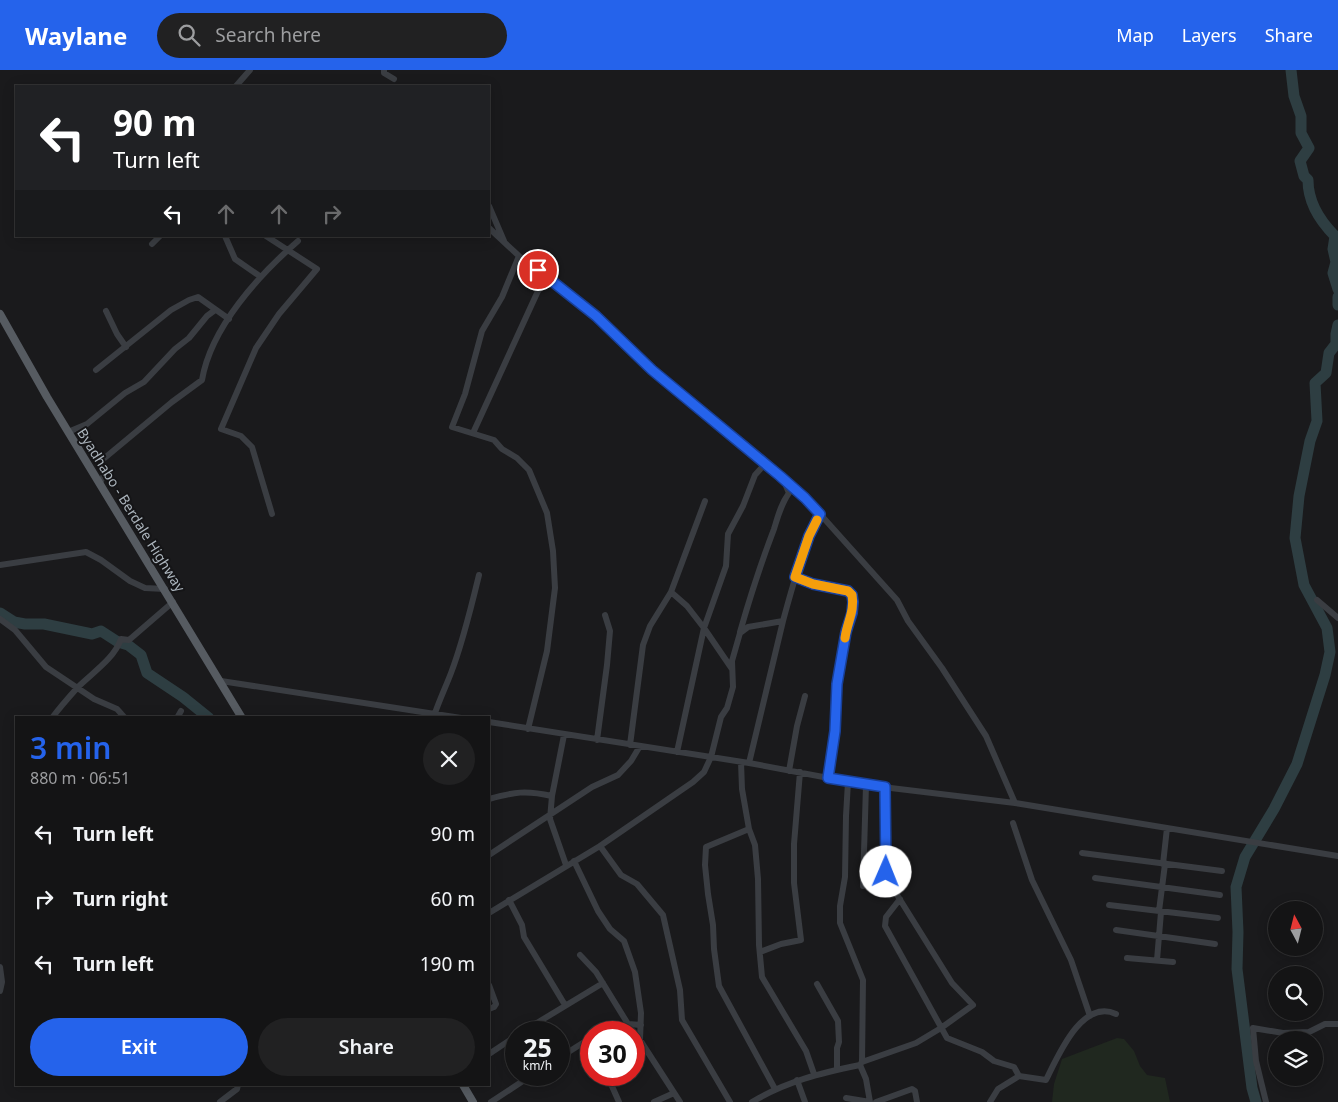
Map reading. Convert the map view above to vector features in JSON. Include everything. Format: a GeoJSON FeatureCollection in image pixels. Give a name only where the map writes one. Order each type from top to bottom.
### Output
{"type":"FeatureCollection","features":[{"type":"Feature","properties":{"kind":"main road","name":"Byadhabo - Berdale Highway"},"geometry":{"type":"LineString","coordinates":[[0,314],[68,432],[241,716]]}},
{"type":"Feature","properties":{"kind":"main road"},"geometry":{"type":"LineString","coordinates":[[464,1086],[473,1102]]}},
{"type":"Feature","properties":{"kind":"street"},"geometry":{"type":"LineString","coordinates":[[237,85],[250,70]]}},
{"type":"Feature","properties":{"kind":"street"},"geometry":{"type":"LineString","coordinates":[[384,70],[384,73],[394,79]]}},
{"type":"Feature","properties":{"kind":"street"},"geometry":{"type":"LineString","coordinates":[[490,208],[506,245]]}},
{"type":"Feature","properties":{"kind":"street"},"geometry":{"type":"LineString","coordinates":[[490,229],[519,256],[596,316],[652,370],[784,480],[820,514],[897,600],[908,621],[942,668],[986,736],[1015,804]]}},
{"type":"Feature","properties":{"kind":"street"},"geometry":{"type":"LineString","coordinates":[[152,244],[159,237]]}},
{"type":"Feature","properties":{"kind":"street"},"geometry":{"type":"LineString","coordinates":[[225,237],[235,259],[261,277]]}},
{"type":"Feature","properties":{"kind":"street"},"geometry":{"type":"LineString","coordinates":[[268,237],[317,269],[279,314],[256,348],[221,429],[241,436],[252,447],[272,514]]}},
{"type":"Feature","properties":{"kind":"street"},"geometry":{"type":"LineString","coordinates":[[100,483],[106,471],[101,461],[172,402],[202,380],[204,368],[228,319],[261,277],[298,241]]}},
{"type":"Feature","properties":{"kind":"street"},"geometry":{"type":"LineString","coordinates":[[519,256],[502,297],[482,331],[465,394],[452,427],[494,440],[502,449],[517,458],[529,470],[547,513],[553,551],[555,588],[547,652],[528,729]]}},
{"type":"Feature","properties":{"kind":"street"},"geometry":{"type":"LineString","coordinates":[[473,433],[538,291],[547,278]]}},
{"type":"Feature","properties":{"kind":"street"},"geometry":{"type":"LineString","coordinates":[[96,370],[171,310],[189,300],[198,297],[228,319]]}},
{"type":"Feature","properties":{"kind":"street"},"geometry":{"type":"LineString","coordinates":[[68,432],[87,424],[125,393],[144,382],[175,349],[189,338],[214,310]]}},
{"type":"Feature","properties":{"kind":"street"},"geometry":{"type":"LineString","coordinates":[[106,311],[117,334],[126,347]]}},
{"type":"Feature","properties":{"kind":"street"},"geometry":{"type":"LineString","coordinates":[[677,752],[704,628],[726,566],[728,534],[743,506],[755,475],[764,464]]}},
{"type":"Feature","properties":{"kind":"street"},"geometry":{"type":"LineString","coordinates":[[490,912],[600,846],[694,782],[704,772],[711,757],[721,717],[727,708],[732,687],[732,661],[748,603],[768,542],[788,493],[784,480]]}},
{"type":"Feature","properties":{"kind":"street"},"geometry":{"type":"LineString","coordinates":[[630,745],[643,645],[650,626],[671,592],[700,512],[706,501]]}},
{"type":"Feature","properties":{"kind":"street"},"geometry":{"type":"LineString","coordinates":[[749,763],[795,577],[809,536],[820,514]]}},
{"type":"Feature","properties":{"kind":"street"},"geometry":{"type":"LineString","coordinates":[[0,565],[86,552],[130,581],[145,588],[165,589]]}},
{"type":"Feature","properties":{"kind":"street"},"geometry":{"type":"LineString","coordinates":[[221,682],[438,715],[443,689],[451,674],[479,576]]}},
{"type":"Feature","properties":{"kind":"street"},"geometry":{"type":"LineString","coordinates":[[795,577],[813,584],[848,591],[852,595],[852,613],[846,632],[837,684],[835,731],[828,778]]}},
{"type":"Feature","properties":{"kind":"street"},"geometry":{"type":"LineString","coordinates":[[671,592],[687,606],[732,669]]}},
{"type":"Feature","properties":{"kind":"street"},"geometry":{"type":"LineString","coordinates":[[1317,600],[1331,610],[1338,618]]}},
{"type":"Feature","properties":{"kind":"street"},"geometry":{"type":"LineString","coordinates":[[54,716],[120,642],[129,640],[173,602]]}},
{"type":"Feature","properties":{"kind":"street"},"geometry":{"type":"LineString","coordinates":[[597,740],[608,665],[610,631],[604,615]]}},
{"type":"Feature","properties":{"kind":"street"},"geometry":{"type":"LineString","coordinates":[[0,619],[15,630],[46,667],[103,704],[117,709],[123,716]]}},
{"type":"Feature","properties":{"kind":"street"},"geometry":{"type":"LineString","coordinates":[[740,633],[748,627],[783,621]]}},
{"type":"Feature","properties":{"kind":"street"},"geometry":{"type":"LineString","coordinates":[[788,771],[805,696]]}},
{"type":"Feature","properties":{"kind":"street"},"geometry":{"type":"LineString","coordinates":[[178,716],[181,711]]}},
{"type":"Feature","properties":{"kind":"street"},"geometry":{"type":"LineString","coordinates":[[490,722],[749,763],[866,785],[1015,804],[1338,856]]}},
{"type":"Feature","properties":{"kind":"street"},"geometry":{"type":"LineString","coordinates":[[564,735],[550,814],[566,865]]}},
{"type":"Feature","properties":{"kind":"street"},"geometry":{"type":"LineString","coordinates":[[490,854],[592,787],[618,775],[631,761],[640,746]]}},
{"type":"Feature","properties":{"kind":"street"},"geometry":{"type":"LineString","coordinates":[[741,762],[742,789],[749,829],[755,845],[762,977],[806,1051],[814,1074]]}},
{"type":"Feature","properties":{"kind":"street"},"geometry":{"type":"LineString","coordinates":[[760,952],[781,944],[802,940],[794,883],[794,844],[800,772]]}},
{"type":"Feature","properties":{"kind":"street"},"geometry":{"type":"LineString","coordinates":[[846,1098],[870,1102],[861,1063],[863,980],[840,923],[840,906],[845,877],[848,782]]}},
{"type":"Feature","properties":{"kind":"street"},"geometry":{"type":"LineString","coordinates":[[863,886],[866,785]]}},
{"type":"Feature","properties":{"kind":"street"},"geometry":{"type":"LineString","coordinates":[[752,1102],[796,1080],[861,1063],[916,1043],[973,1005],[952,983],[900,899],[886,872],[885,787]]}},
{"type":"Feature","properties":{"kind":"street"},"geometry":{"type":"LineString","coordinates":[[490,799],[521,791],[532,791],[552,796]]}},
{"type":"Feature","properties":{"kind":"street"},"geometry":{"type":"LineString","coordinates":[[1013,823],[1032,880],[1071,960],[1090,1016]]}},
{"type":"Feature","properties":{"kind":"street"},"geometry":{"type":"LineString","coordinates":[[1157,960],[1167,828]]}},
{"type":"Feature","properties":{"kind":"street"},"geometry":{"type":"LineString","coordinates":[[749,829],[706,847],[705,865],[708,894],[719,986],[776,1089]]}},
{"type":"Feature","properties":{"kind":"street"},"geometry":{"type":"LineString","coordinates":[[600,846],[621,875],[637,884],[663,915],[680,990],[682,1020],[730,1102]]}},
{"type":"Feature","properties":{"kind":"street"},"geometry":{"type":"LineString","coordinates":[[1082,853],[1222,871]]}},
{"type":"Feature","properties":{"kind":"street"},"geometry":{"type":"LineString","coordinates":[[574,860],[598,911],[610,929],[624,941],[634,972],[641,1021]]}},
{"type":"Feature","properties":{"kind":"street"},"geometry":{"type":"LineString","coordinates":[[1095,878],[1220,895]]}},
{"type":"Feature","properties":{"kind":"street"},"geometry":{"type":"LineString","coordinates":[[900,899],[886,917],[885,926],[947,1038],[982,1052],[994,1061],[1014,1067],[1019,1076]]}},
{"type":"Feature","properties":{"kind":"street"},"geometry":{"type":"LineString","coordinates":[[509,900],[522,925],[524,937],[565,1005]]}},
{"type":"Feature","properties":{"kind":"street"},"geometry":{"type":"LineString","coordinates":[[1109,905],[1218,918]]}},
{"type":"Feature","properties":{"kind":"street"},"geometry":{"type":"LineString","coordinates":[[1116,930],[1216,944]]}},
{"type":"Feature","properties":{"kind":"street"},"geometry":{"type":"LineString","coordinates":[[580,955],[596,972],[626,1021]]}},
{"type":"Feature","properties":{"kind":"street"},"geometry":{"type":"LineString","coordinates":[[1127,958],[1174,962]]}},
{"type":"Feature","properties":{"kind":"street"},"geometry":{"type":"LineString","coordinates":[[0,967],[2,982],[0,991]]}},
{"type":"Feature","properties":{"kind":"street"},"geometry":{"type":"LineString","coordinates":[[540,1021],[603,984]]}},
{"type":"Feature","properties":{"kind":"street"},"geometry":{"type":"LineString","coordinates":[[817,984],[838,1021],[837,1069]]}},
{"type":"Feature","properties":{"kind":"street"},"geometry":{"type":"LineString","coordinates":[[490,988],[496,1005],[490,1008]]}},
{"type":"Feature","properties":{"kind":"street"},"geometry":{"type":"LineString","coordinates":[[990,1102],[998,1089],[1019,1076],[1046,1080],[1074,1028],[1090,1016],[1103,1010],[1109,1010],[1116,1014]]}},
{"type":"Feature","properties":{"kind":"street"},"geometry":{"type":"LineString","coordinates":[[1266,1102],[1256,1061],[1254,1028],[1283,1033],[1309,1032],[1325,1024],[1338,1024]]}},
{"type":"Feature","properties":{"kind":"street"},"geometry":{"type":"LineString","coordinates":[[490,1053],[505,1043]]}},
{"type":"Feature","properties":{"kind":"street"},"geometry":{"type":"LineString","coordinates":[[645,1048],[680,1102]]}},
{"type":"Feature","properties":{"kind":"street"},"geometry":{"type":"LineString","coordinates":[[796,1080],[805,1102]]}},
{"type":"Feature","properties":{"kind":"street"},"geometry":{"type":"LineString","coordinates":[[220,1102],[237,1089],[238,1086]]}},
{"type":"Feature","properties":{"kind":"street"},"geometry":{"type":"LineString","coordinates":[[492,1102],[516,1086]]}},
{"type":"Feature","properties":{"kind":"street"},"geometry":{"type":"LineString","coordinates":[[612,1086],[619,1102]]}},
{"type":"Feature","properties":{"kind":"street"},"geometry":{"type":"LineString","coordinates":[[876,1102],[912,1089],[915,1091],[917,1102]]}},
{"type":"Feature","properties":{"kind":"street"},"geometry":{"type":"LineString","coordinates":[[654,1102],[674,1093]]}},
{"type":"Feature","properties":{"kind":"shaded area"},"geometry":{"type":"Polygon","coordinates":[[[1117,1038],[1124,1039],[1134,1051],[1140,1066],[1147,1075],[1165,1078],[1170,1102],[1052,1102],[1054,1084],[1062,1059],[1117,1038]]]}},
{"type":"Feature","properties":{"kind":"waterway"},"geometry":{"type":"LineString","coordinates":[[1291,70],[1294,96],[1301,116],[1301,133],[1309,148],[1300,161],[1304,176],[1308,180],[1312,203],[1324,224],[1335,236],[1333,249],[1336,262],[1333,273],[1338,289]]}},
{"type":"Feature","properties":{"kind":"waterway"},"geometry":{"type":"LineString","coordinates":[[1338,297],[1338,305]]}},
{"type":"Feature","properties":{"kind":"waterway"},"geometry":{"type":"LineString","coordinates":[[1256,1102],[1252,1088],[1237,969],[1236,887],[1245,857],[1274,809],[1297,764],[1325,675],[1330,652],[1327,628],[1304,585],[1295,538],[1299,496],[1310,441],[1317,421],[1315,383],[1326,373],[1329,353],[1336,344],[1338,325]]}},
{"type":"Feature","properties":{"kind":"waterway"},"geometry":{"type":"LineString","coordinates":[[0,613],[14,622],[25,624],[44,624],[92,634],[101,631],[118,642],[128,645],[141,655],[147,673],[183,697],[207,716]]}},
{"type":"Feature","properties":{"kind":"slow traffic"},"geometry":{"type":"LineString","coordinates":[[817,520],[809,536],[795,577],[813,584],[848,591],[852,595],[852,613],[845,638]]}},
{"type":"Feature","properties":{"kind":"route"},"geometry":{"type":"LineString","coordinates":[[538,270],[596,316],[652,370],[780,476],[820,514],[809,536],[795,577],[813,584],[848,591],[852,595],[853,602],[837,684],[835,731],[828,778],[885,787],[886,872]]}}]}
